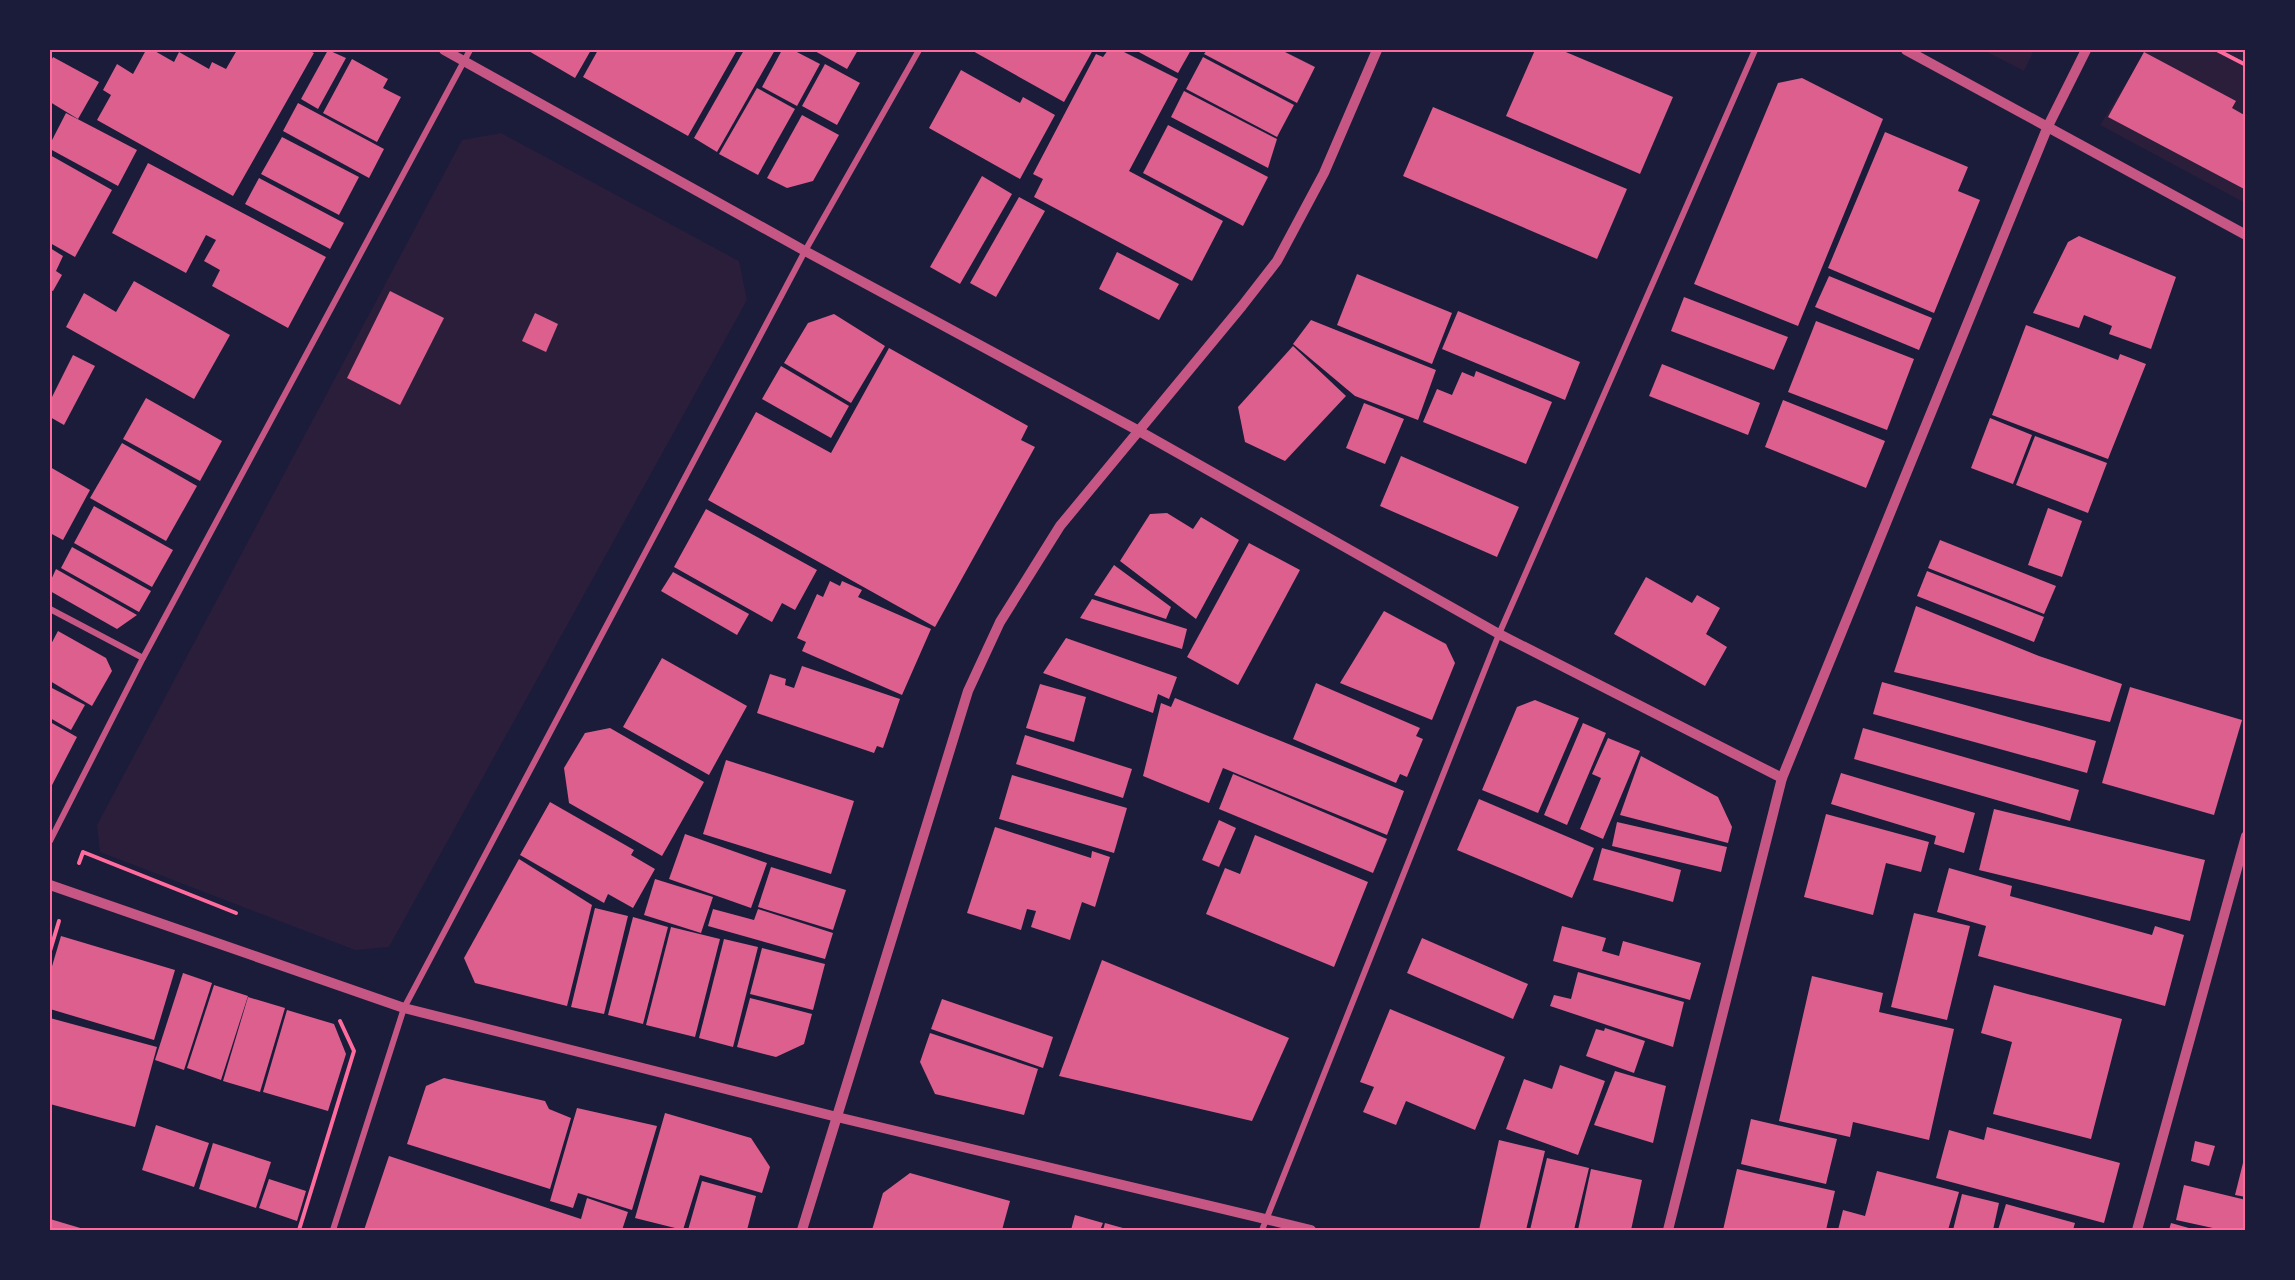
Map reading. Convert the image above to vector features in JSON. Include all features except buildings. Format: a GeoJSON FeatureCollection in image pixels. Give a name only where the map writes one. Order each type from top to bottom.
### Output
{"type":"FeatureCollection","features":[{"type":"Feature","properties":{"kind":"street"},"geometry":{"type":"LineString","coordinates":[[444,50],[805,251],[1138,431],[1499,634],[1782,778]]}},
{"type":"Feature","properties":{"kind":"street"},"geometry":{"type":"LineString","coordinates":[[50,841],[143,658],[470,50]]}},
{"type":"Feature","properties":{"kind":"street"},"geometry":{"type":"LineString","coordinates":[[333,1230],[404,1008],[805,251],[919,50]]}},
{"type":"Feature","properties":{"kind":"street"},"geometry":{"type":"LineString","coordinates":[[802,1230],[968,691],[1000,621],[1060,526],[1277,261],[1324,173],[1377,50]]}},
{"type":"Feature","properties":{"kind":"street"},"geometry":{"type":"LineString","coordinates":[[1264,1225],[1499,634],[1755,50]]}},
{"type":"Feature","properties":{"kind":"street"},"geometry":{"type":"LineString","coordinates":[[1906,50],[2246,235]]}},
{"type":"Feature","properties":{"kind":"street"},"geometry":{"type":"LineString","coordinates":[[1668,1230],[1782,778],[2048,126],[2086,50]]}},
{"type":"Feature","properties":{"kind":"street"},"geometry":{"type":"LineString","coordinates":[[50,609],[143,658]]}},
{"type":"Feature","properties":{"kind":"street"},"geometry":{"type":"LineString","coordinates":[[2137,1230],[2246,836]]}},
{"type":"Feature","properties":{"kind":"street"},"geometry":{"type":"LineString","coordinates":[[50,885],[404,1008],[1264,1225],[1311,1230]]}},
{"type":"Feature","properties":{"kind":"path"},"geometry":{"type":"LineString","coordinates":[[2217,50],[2246,65]]}},
{"type":"Feature","properties":{"kind":"path"},"geometry":{"type":"LineString","coordinates":[[298,1230],[354,1051],[340,1021],[329,1017]]}},
{"type":"Feature","properties":{"kind":"shaded area"},"geometry":{"type":"Polygon","coordinates":[[[1983,50],[2034,50],[2024,71],[1983,50]]]}},
{"type":"Feature","properties":{"kind":"shaded area"},"geometry":{"type":"Polygon","coordinates":[[[2147,50],[2245,50],[2245,203],[2100,125],[2147,50]]]}},
{"type":"Feature","properties":{"kind":"shaded area"},"geometry":{"type":"Polygon","coordinates":[[[501,133],[739,261],[747,300],[389,947],[355,950],[100,852],[97,825],[462,140],[501,133]]]}}]}
